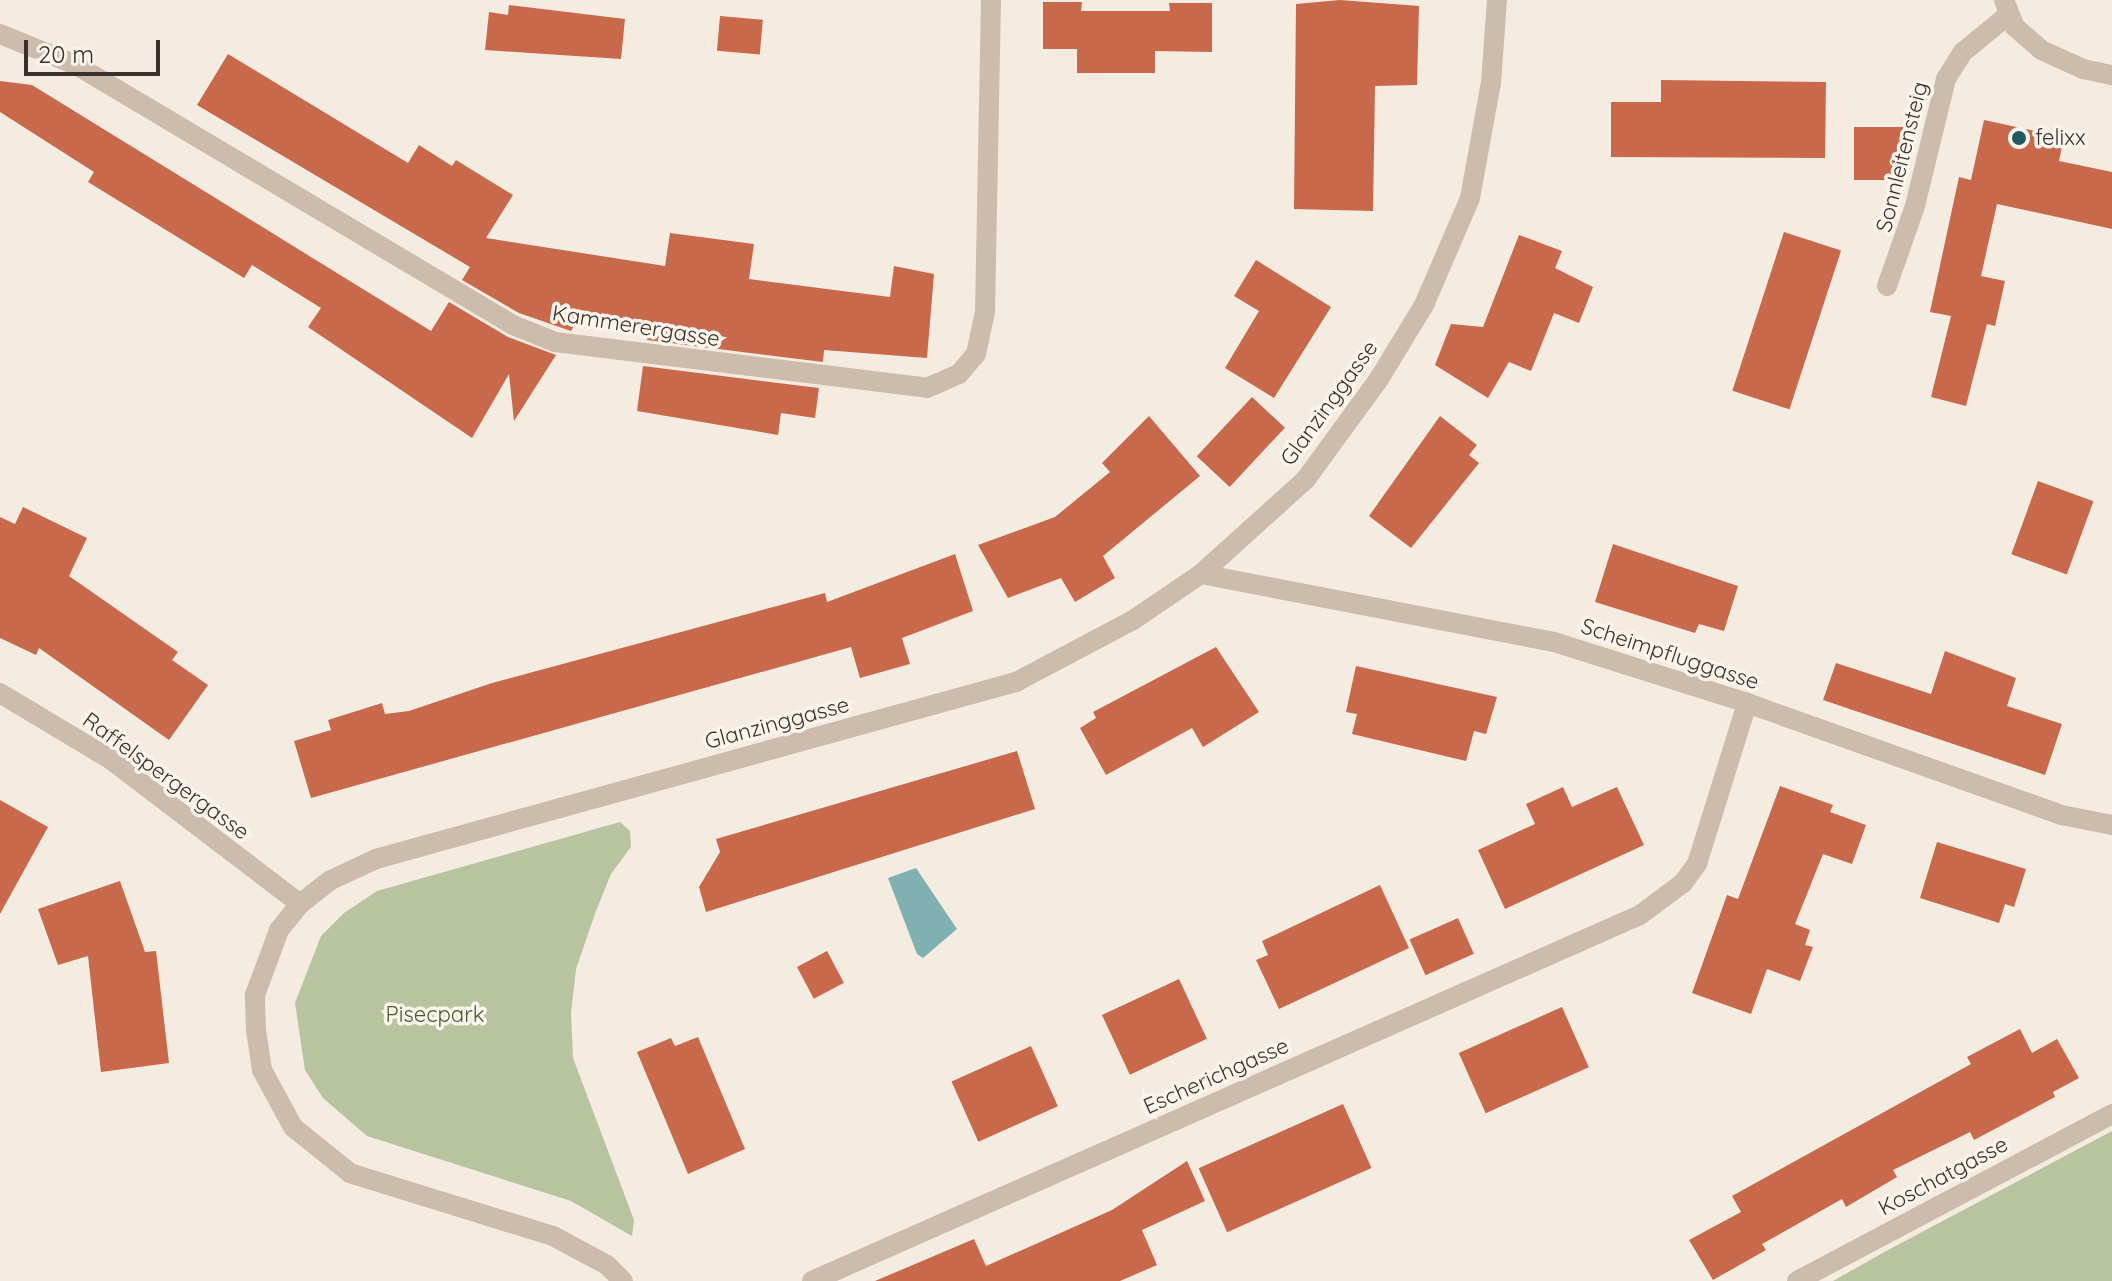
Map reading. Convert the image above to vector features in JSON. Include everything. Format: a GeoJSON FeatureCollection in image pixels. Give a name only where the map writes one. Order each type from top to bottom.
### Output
{"type":"FeatureCollection","features":[{"type":"Feature","properties":{"kind":"street","name":"Kammerergasse"},"geometry":{"type":"LineString","coordinates":[[0,34],[76,65],[513,325],[541,336],[927,388],[959,374],[976,354],[985,312],[991,0]]}},
{"type":"Feature","properties":{"kind":"street","name":"Glanzinggasse"},"geometry":{"type":"LineString","coordinates":[[623,1281],[607,1265],[553,1236],[350,1173],[293,1127],[262,1070],[255,995],[273,943],[300,904],[331,880],[376,859],[1016,682],[1133,620],[1201,574],[1306,479],[1379,379],[1424,305],[1470,198],[1491,83],[1497,0]]}},
{"type":"Feature","properties":{"kind":"street"},"geometry":{"type":"LineString","coordinates":[[2006,8],[2041,50],[2083,69],[2112,75]]}},
{"type":"Feature","properties":{"kind":"street","name":"Sonnleitensteig"},"geometry":{"type":"LineString","coordinates":[[1887,286],[1915,206],[1946,79],[1963,52],[2006,8]]}},
{"type":"Feature","properties":{"kind":"street","name":"Scheimpfluggasse"},"geometry":{"type":"LineString","coordinates":[[1201,574],[1554,642],[1747,703],[2061,815],[2112,825]]}},
{"type":"Feature","properties":{"kind":"street","name":"Raffelspergergasse"},"geometry":{"type":"LineString","coordinates":[[0,693],[110,759],[300,904]]}},
{"type":"Feature","properties":{"kind":"street","name":"Escherichgasse"},"geometry":{"type":"LineString","coordinates":[[812,1281],[1640,915],[1673,891],[1697,864],[1747,703]]}},
{"type":"Feature","properties":{"kind":"street","name":"Koschatgasse"},"geometry":{"type":"LineString","coordinates":[[1797,1281],[2112,1114]]}},
{"type":"Feature","properties":{"kind":"green space","name":"Pisecpark"},"geometry":{"type":"Polygon","coordinates":[[[620,822],[630,831],[631,847],[611,874],[596,911],[576,969],[571,1013],[573,1058],[634,1220],[632,1236],[571,1201],[367,1136],[323,1098],[305,1070],[295,1003],[321,936],[344,913],[377,891],[620,822]]]}},
{"type":"Feature","properties":{"kind":"green space"},"geometry":{"type":"Polygon","coordinates":[[[2112,1131],[2112,1281],[1833,1281],[1888,1250],[2112,1131]]]}},
{"type":"Feature","properties":{"kind":"water"},"geometry":{"type":"Polygon","coordinates":[[[916,868],[957,929],[923,958],[917,954],[888,878],[916,868]]]}},
{"type":"Feature","properties":{"kind":"building"},"geometry":{"type":"Polygon","coordinates":[[[1340,0],[1419,6],[1417,85],[1375,86],[1373,211],[1294,209],[1296,4],[1340,0]]]}},
{"type":"Feature","properties":{"kind":"building"},"geometry":{"type":"Polygon","coordinates":[[[1043,2],[1082,2],[1081,11],[1170,11],[1169,3],[1212,3],[1212,52],[1155,51],[1155,73],[1077,73],[1077,49],[1043,49],[1043,2]]]}},
{"type":"Feature","properties":{"kind":"building"},"geometry":{"type":"Polygon","coordinates":[[[509,5],[625,19],[621,59],[485,50],[489,12],[508,15],[509,5]]]}},
{"type":"Feature","properties":{"kind":"building"},"geometry":{"type":"Polygon","coordinates":[[[720,16],[763,20],[760,55],[717,51],[720,16]]]}},
{"type":"Feature","properties":{"kind":"building"},"geometry":{"type":"Polygon","coordinates":[[[228,54],[408,163],[419,145],[452,166],[456,160],[513,195],[486,238],[665,266],[670,233],[754,244],[749,279],[890,297],[894,266],[934,274],[927,358],[824,350],[823,362],[647,340],[649,323],[582,313],[571,331],[519,313],[462,280],[470,267],[197,105],[228,54]]]}},
{"type":"Feature","properties":{"kind":"building"},"geometry":{"type":"Polygon","coordinates":[[[1661,80],[1826,82],[1825,158],[1611,157],[1611,102],[1661,102],[1661,80]]]}},
{"type":"Feature","properties":{"kind":"building"},"geometry":{"type":"Polygon","coordinates":[[[0,81],[32,85],[431,331],[449,302],[508,337],[556,355],[514,421],[509,374],[472,438],[308,327],[321,308],[252,265],[244,278],[88,182],[94,172],[0,112],[0,81]]]}},
{"type":"Feature","properties":{"kind":"building"},"geometry":{"type":"Polygon","coordinates":[[[1984,120],[2064,137],[2059,161],[2112,172],[2112,229],[1997,204],[1981,276],[2005,281],[1995,326],[1987,324],[1966,406],[1931,397],[1951,316],[1930,312],[1959,177],[1971,180],[1984,120]]]}},
{"type":"Feature","properties":{"kind":"building"},"geometry":{"type":"Polygon","coordinates":[[[1854,127],[1903,127],[1903,180],[1854,180],[1854,127]]]}},
{"type":"Feature","properties":{"kind":"building"},"geometry":{"type":"Polygon","coordinates":[[[1784,232],[1841,251],[1789,409],[1732,391],[1784,232]]]}},
{"type":"Feature","properties":{"kind":"building"},"geometry":{"type":"Polygon","coordinates":[[[1519,235],[1562,251],[1555,268],[1593,287],[1579,323],[1554,313],[1531,371],[1509,362],[1488,398],[1435,365],[1451,324],[1483,327],[1519,235]]]}},
{"type":"Feature","properties":{"kind":"building"},"geometry":{"type":"Polygon","coordinates":[[[1256,260],[1331,307],[1274,398],[1225,368],[1259,311],[1234,296],[1256,260]]]}},
{"type":"Feature","properties":{"kind":"building"},"geometry":{"type":"Polygon","coordinates":[[[643,366],[819,388],[815,418],[781,413],[778,435],[637,411],[643,366]]]}},
{"type":"Feature","properties":{"kind":"building"},"geometry":{"type":"Polygon","coordinates":[[[1252,397],[1285,428],[1230,487],[1197,456],[1252,397]]]}},
{"type":"Feature","properties":{"kind":"building"},"geometry":{"type":"Polygon","coordinates":[[[1149,416],[1200,476],[1103,556],[1115,578],[1075,602],[1061,578],[1008,598],[978,545],[1055,517],[1110,472],[1102,463],[1149,416]]]}},
{"type":"Feature","properties":{"kind":"building"},"geometry":{"type":"Polygon","coordinates":[[[1440,416],[1477,445],[1469,455],[1479,463],[1411,548],[1369,516],[1440,416]]]}},
{"type":"Feature","properties":{"kind":"building"},"geometry":{"type":"Polygon","coordinates":[[[2038,481],[2093,501],[2067,574],[2011,554],[2038,481]]]}},
{"type":"Feature","properties":{"kind":"building"},"geometry":{"type":"Polygon","coordinates":[[[23,507],[87,538],[69,576],[178,652],[172,660],[208,685],[169,740],[39,648],[36,655],[0,638],[0,517],[15,524],[23,507]]]}},
{"type":"Feature","properties":{"kind":"building"},"geometry":{"type":"Polygon","coordinates":[[[1613,544],[1738,586],[1724,631],[1699,624],[1695,633],[1595,602],[1613,544]]]}},
{"type":"Feature","properties":{"kind":"building"},"geometry":{"type":"Polygon","coordinates":[[[955,554],[973,611],[902,638],[910,664],[860,678],[851,647],[311,798],[294,741],[331,730],[328,720],[382,703],[385,714],[409,711],[492,683],[825,593],[827,602],[955,554]]]}},
{"type":"Feature","properties":{"kind":"building"},"geometry":{"type":"Polygon","coordinates":[[[1216,647],[1259,712],[1203,747],[1192,728],[1106,775],[1080,728],[1096,718],[1093,712],[1216,647]]]}},
{"type":"Feature","properties":{"kind":"building"},"geometry":{"type":"Polygon","coordinates":[[[1945,651],[2016,678],[2007,706],[2062,724],[2045,775],[1823,700],[1836,663],[1931,694],[1945,651]]]}},
{"type":"Feature","properties":{"kind":"building"},"geometry":{"type":"Polygon","coordinates":[[[1356,666],[1497,697],[1486,734],[1474,731],[1466,761],[1352,734],[1357,714],[1346,712],[1356,666]]]}},
{"type":"Feature","properties":{"kind":"building"},"geometry":{"type":"Polygon","coordinates":[[[1017,751],[1035,809],[706,912],[699,887],[720,852],[716,839],[1017,751]]]}},
{"type":"Feature","properties":{"kind":"building"},"geometry":{"type":"Polygon","coordinates":[[[1780,786],[1833,805],[1830,812],[1866,825],[1852,864],[1823,854],[1795,924],[1810,930],[1805,945],[1813,947],[1800,981],[1767,969],[1751,1014],[1692,993],[1727,895],[1738,899],[1780,786]]]}},
{"type":"Feature","properties":{"kind":"building"},"geometry":{"type":"Polygon","coordinates":[[[1563,787],[1572,807],[1617,787],[1644,845],[1505,909],[1478,850],[1535,824],[1526,804],[1563,787]]]}},
{"type":"Feature","properties":{"kind":"building"},"geometry":{"type":"Polygon","coordinates":[[[0,800],[48,827],[0,914],[0,800]]]}},
{"type":"Feature","properties":{"kind":"building"},"geometry":{"type":"Polygon","coordinates":[[[1937,842],[2026,869],[2014,907],[2005,904],[1999,923],[1920,898],[1937,842]]]}},
{"type":"Feature","properties":{"kind":"building"},"geometry":{"type":"Polygon","coordinates":[[[120,881],[145,952],[156,951],[169,1063],[101,1072],[88,956],[58,965],[38,909],[120,881]]]}},
{"type":"Feature","properties":{"kind":"building"},"geometry":{"type":"Polygon","coordinates":[[[1380,885],[1409,948],[1279,1009],[1256,960],[1268,955],[1262,941],[1380,885]]]}},
{"type":"Feature","properties":{"kind":"building"},"geometry":{"type":"Polygon","coordinates":[[[1458,918],[1474,954],[1425,975],[1410,940],[1458,918]]]}},
{"type":"Feature","properties":{"kind":"building"},"geometry":{"type":"Polygon","coordinates":[[[827,951],[844,983],[814,999],[797,967],[827,951]]]}},
{"type":"Feature","properties":{"kind":"building"},"geometry":{"type":"Polygon","coordinates":[[[1179,979],[1207,1039],[1130,1075],[1102,1015],[1179,979]]]}},
{"type":"Feature","properties":{"kind":"building"},"geometry":{"type":"Polygon","coordinates":[[[1562,1007],[1589,1067],[1486,1113],[1459,1053],[1562,1007]]]}},
{"type":"Feature","properties":{"kind":"building"},"geometry":{"type":"Polygon","coordinates":[[[2020,1029],[2032,1053],[2057,1039],[2079,1078],[2053,1092],[2055,1097],[1974,1140],[1970,1132],[1893,1170],[1897,1177],[1846,1207],[1842,1199],[1762,1244],[1766,1250],[1713,1280],[1689,1240],[1741,1212],[1732,1196],[1971,1064],[1967,1057],[2020,1029]]]}},
{"type":"Feature","properties":{"kind":"building"},"geometry":{"type":"Polygon","coordinates":[[[698,1037],[745,1149],[688,1174],[637,1052],[671,1038],[675,1046],[698,1037]]]}},
{"type":"Feature","properties":{"kind":"building"},"geometry":{"type":"Polygon","coordinates":[[[1031,1046],[1058,1106],[978,1142],[952,1081],[1031,1046]]]}},
{"type":"Feature","properties":{"kind":"building"},"geometry":{"type":"Polygon","coordinates":[[[1343,1104],[1371,1168],[1227,1232],[1199,1168],[1343,1104]]]}},
{"type":"Feature","properties":{"kind":"building"},"geometry":{"type":"Polygon","coordinates":[[[1187,1161],[1205,1201],[1142,1230],[1157,1265],[1120,1281],[875,1281],[974,1239],[986,1266],[1112,1210],[1187,1161]]]}},
{"type":"Feature","properties":{"kind":"place","name":"felixx"},"geometry":{"type":"Point","coordinates":[2019,138]}}]}
